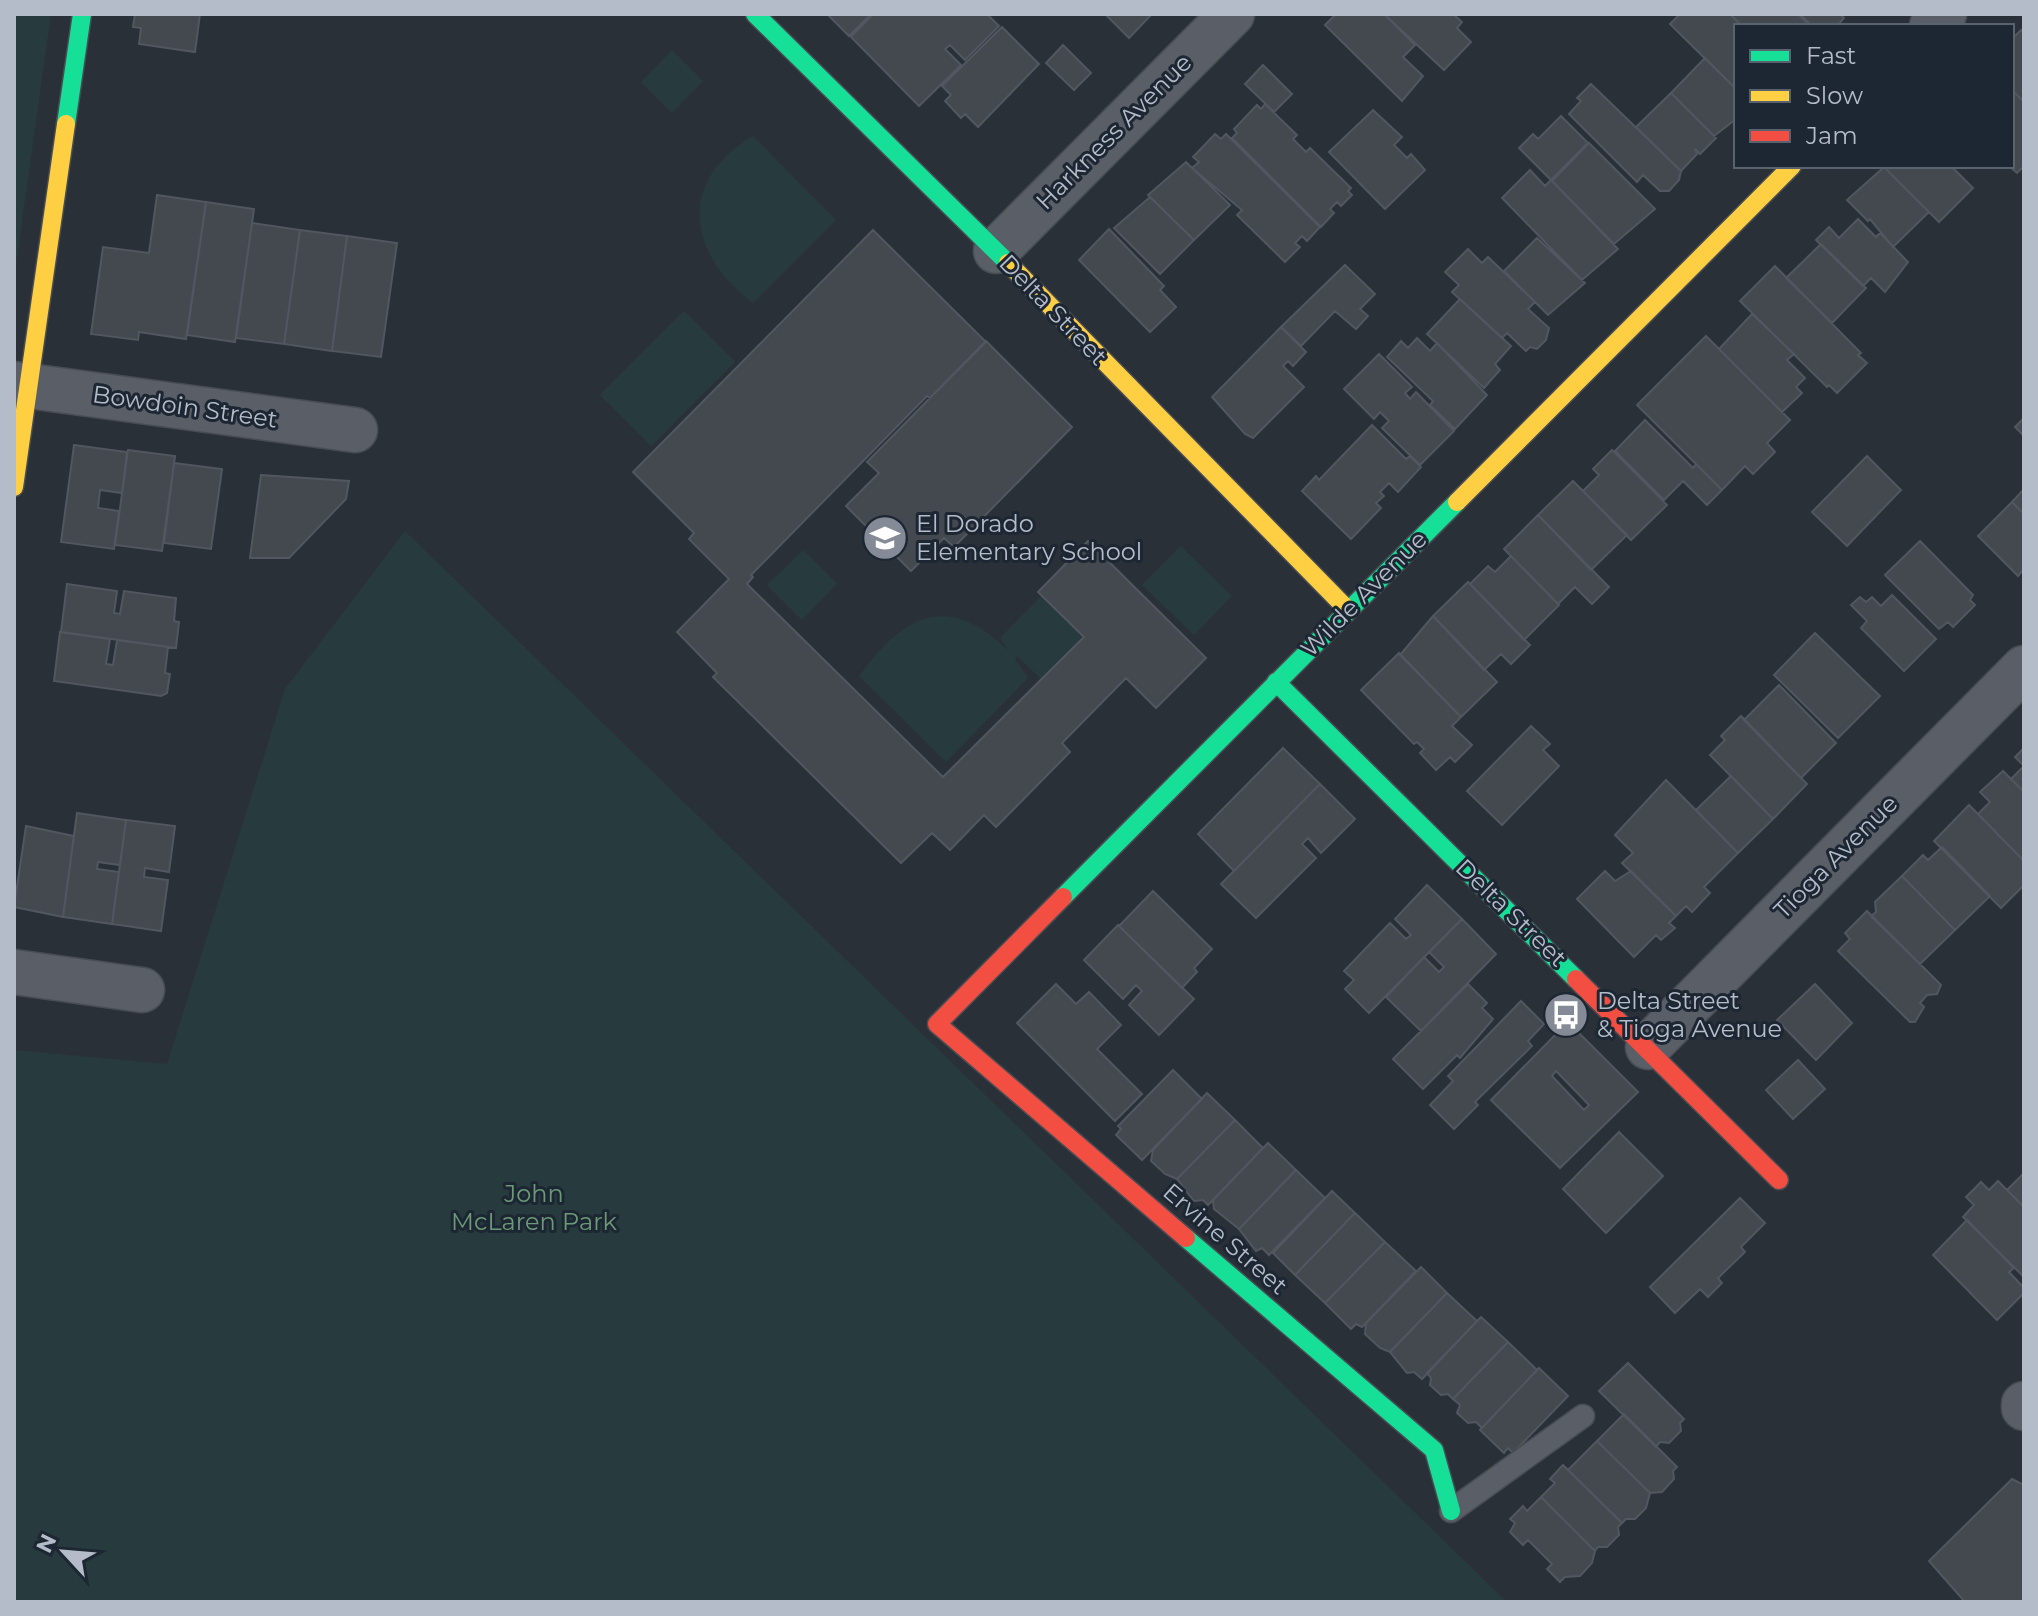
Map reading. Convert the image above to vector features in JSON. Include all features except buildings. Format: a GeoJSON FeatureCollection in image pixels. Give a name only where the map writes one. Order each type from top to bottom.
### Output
{"type":"FeatureCollection","features":[{"type":"Feature","properties":{"kind":"street"},"geometry":{"type":"LineString","coordinates":[[14,487],[20,385],[82,14]]}},
{"type":"Feature","properties":{"kind":"street","name":"Delta Street"},"geometry":{"type":"LineString","coordinates":[[755,14],[996,251],[1348,610]]}},
{"type":"Feature","properties":{"kind":"street","name":"Harkness Avenue"},"geometry":{"type":"LineString","coordinates":[[996,251],[1232,14]]}},
{"type":"Feature","properties":{"kind":"street","name":"Wilde Avenue"},"geometry":{"type":"LineString","coordinates":[[937,1024],[1790,168]]}},
{"type":"Feature","properties":{"kind":"street","name":"Bowdoin Street"},"geometry":{"type":"LineString","coordinates":[[20,385],[355,430]]}},
{"type":"Feature","properties":{"kind":"street","name":"Tioga Avenue"},"geometry":{"type":"LineString","coordinates":[[1648,1047],[2024,668]]}},
{"type":"Feature","properties":{"kind":"street","name":"Delta Street"},"geometry":{"type":"LineString","coordinates":[[1276,682],[1779,1180]]}},
{"type":"Feature","properties":{"kind":"street"},"geometry":{"type":"LineString","coordinates":[[14,972],[142,990]]}},
{"type":"Feature","properties":{"kind":"street","name":"Ervine Street"},"geometry":{"type":"LineString","coordinates":[[937,1024],[1434,1450],[1451,1511]]}},
{"type":"Feature","properties":{"kind":"lane"},"geometry":{"type":"LineString","coordinates":[[1451,1511],[1583,1416]]}},
{"type":"Feature","properties":{"kind":"green space"},"geometry":{"type":"Polygon","coordinates":[[[14,14],[51,14],[14,279],[14,14]]]}},
{"type":"Feature","properties":{"kind":"green space"},"geometry":{"type":"Polygon","coordinates":[[[672,50],[703,81],[672,113],[641,82],[672,50]]]}},
{"type":"Feature","properties":{"kind":"green space"},"geometry":{"type":"Polygon","coordinates":[[[753,136],[836,220],[753,303],[731,284],[715,263],[704,241],[700,218],[702,196],[711,174],[728,154],[753,136]]]}},
{"type":"Feature","properties":{"kind":"green space"},"geometry":{"type":"Polygon","coordinates":[[[684,311],[735,362],[651,446],[600,395],[684,311]]]}},
{"type":"Feature","properties":{"kind":"green space","name":"John McLaren Park"},"geometry":{"type":"Polygon","coordinates":[[[405,531],[1507,1602],[14,1602],[14,1050],[167,1064],[285,689],[405,531]]]}},
{"type":"Feature","properties":{"kind":"green space"},"geometry":{"type":"Polygon","coordinates":[[[1181,546],[1232,596],[1194,635],[1142,585],[1181,546]]]}},
{"type":"Feature","properties":{"kind":"green space"},"geometry":{"type":"Polygon","coordinates":[[[803,550],[837,584],[802,620],[767,585],[803,550]]]}},
{"type":"Feature","properties":{"kind":"green space"},"geometry":{"type":"Polygon","coordinates":[[[1042,595],[1084,637],[1042,680],[1017,656],[1015,659],[1028,678],[946,762],[859,676],[893,637],[928,618],[947,616],[966,621],[1009,651],[1000,638],[1042,595]]]}},
{"type":"Feature","properties":{"kind":"traffic: fast"},"geometry":{"type":"LineString","coordinates":[[66,124],[82,14]]}},
{"type":"Feature","properties":{"kind":"traffic: fast"},"geometry":{"type":"LineString","coordinates":[[755,14],[1008,263]]}},
{"type":"Feature","properties":{"kind":"traffic: fast"},"geometry":{"type":"LineString","coordinates":[[1063,897],[1457,502]]}},
{"type":"Feature","properties":{"kind":"traffic: fast"},"geometry":{"type":"LineString","coordinates":[[1276,682],[1576,979]]}},
{"type":"Feature","properties":{"kind":"traffic: fast"},"geometry":{"type":"LineString","coordinates":[[1186,1238],[1434,1450],[1451,1511]]}},
{"type":"Feature","properties":{"kind":"traffic: slow"},"geometry":{"type":"LineString","coordinates":[[14,487],[66,124]]}},
{"type":"Feature","properties":{"kind":"traffic: slow"},"geometry":{"type":"LineString","coordinates":[[1457,502],[1790,168]]}},
{"type":"Feature","properties":{"kind":"traffic: slow"},"geometry":{"type":"LineString","coordinates":[[1008,263],[1348,610]]}},
{"type":"Feature","properties":{"kind":"traffic: jam"},"geometry":{"type":"LineString","coordinates":[[1063,897],[937,1024],[1186,1238]]}},
{"type":"Feature","properties":{"kind":"traffic: jam"},"geometry":{"type":"LineString","coordinates":[[1576,979],[1779,1180]]}},
{"type":"Feature","properties":{"kind":"place","name":"El Dorado Elementary School"},"geometry":{"type":"Point","coordinates":[885,538]}},
{"type":"Feature","properties":{"kind":"place","name":"Delta Street & Tioga Avenue"},"geometry":{"type":"Point","coordinates":[1566,1015]}}]}
